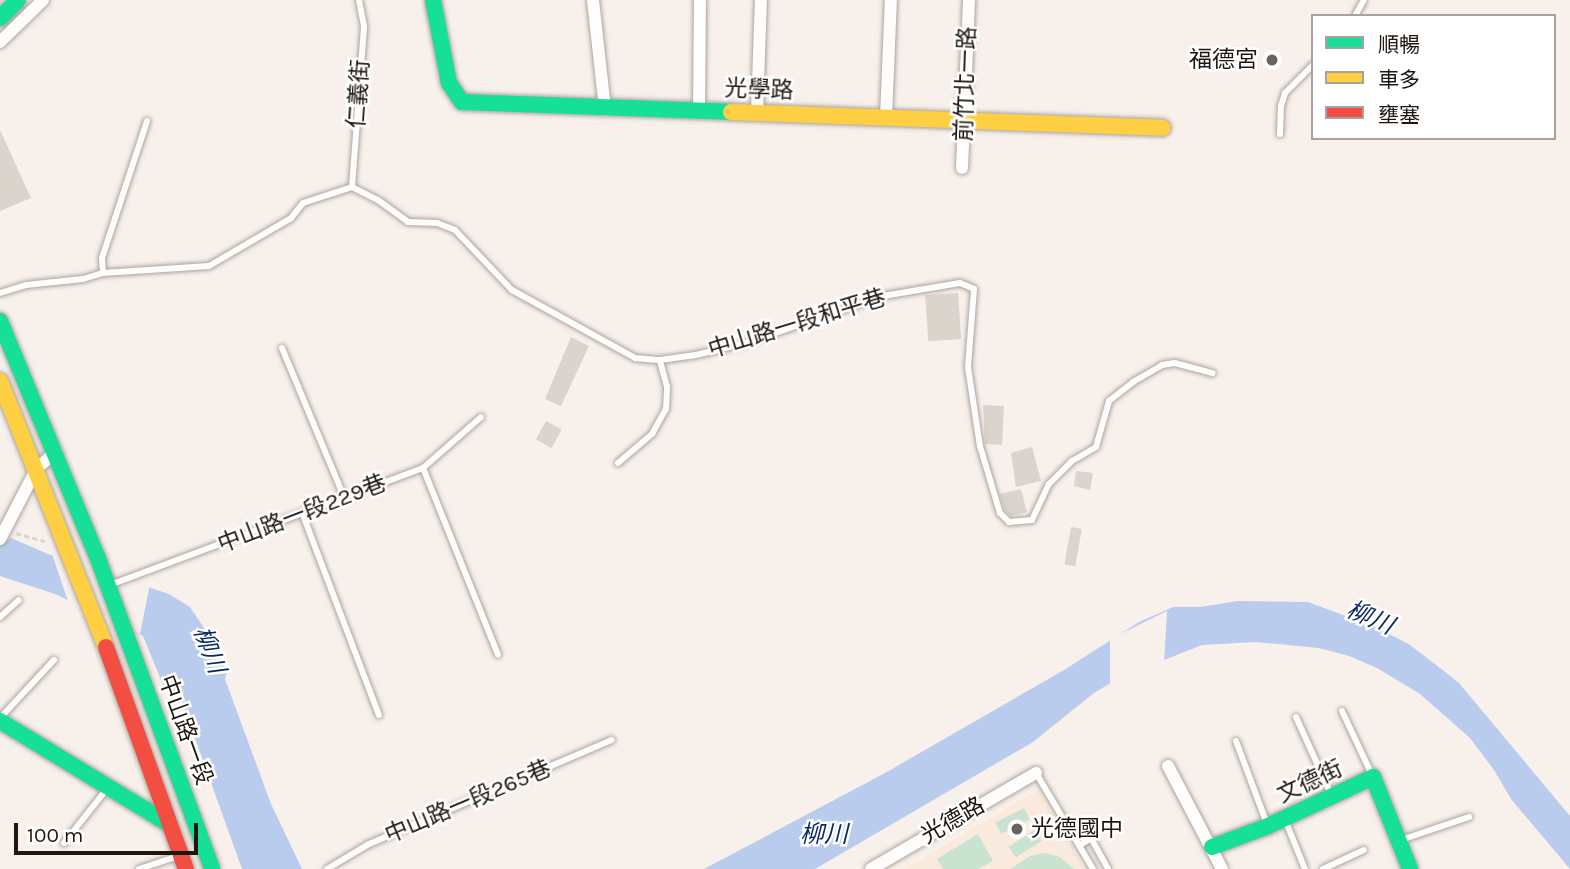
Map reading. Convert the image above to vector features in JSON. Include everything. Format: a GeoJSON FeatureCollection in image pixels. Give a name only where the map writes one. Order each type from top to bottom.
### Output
{"type":"FeatureCollection","features":[{"type":"Feature","properties":{"kind":"street"},"geometry":{"type":"LineString","coordinates":[[0,18],[18,0]]}},
{"type":"Feature","properties":{"kind":"street"},"geometry":{"type":"LineString","coordinates":[[0,42],[43,0]]}},
{"type":"Feature","properties":{"kind":"street","name":"光學路"},"geometry":{"type":"LineString","coordinates":[[433,0],[449,83],[462,102],[1163,128]]}},
{"type":"Feature","properties":{"kind":"street"},"geometry":{"type":"LineString","coordinates":[[593,0],[604,109]]}},
{"type":"Feature","properties":{"kind":"street"},"geometry":{"type":"LineString","coordinates":[[699,111],[700,0]]}},
{"type":"Feature","properties":{"kind":"street"},"geometry":{"type":"LineString","coordinates":[[757,112],[761,0]]}},
{"type":"Feature","properties":{"kind":"street"},"geometry":{"type":"LineString","coordinates":[[886,117],[891,0]]}},
{"type":"Feature","properties":{"kind":"street","name":"前竹北一路"},"geometry":{"type":"LineString","coordinates":[[962,168],[969,0]]}},
{"type":"Feature","properties":{"kind":"street"},"geometry":{"type":"LineString","coordinates":[[0,321],[56,452],[37,468],[2,536]]}},
{"type":"Feature","properties":{"kind":"street"},"geometry":{"type":"LineString","coordinates":[[0,381],[67,548]]}},
{"type":"Feature","properties":{"kind":"street","name":"中山路一段"},"geometry":{"type":"LineString","coordinates":[[56,452],[108,585],[212,869]]}},
{"type":"Feature","properties":{"kind":"street","name":"中山路一段"},"geometry":{"type":"LineString","coordinates":[[67,548],[92,609],[183,862]]}},
{"type":"Feature","properties":{"kind":"street"},"geometry":{"type":"LineString","coordinates":[[0,720],[169,824]]}},
{"type":"Feature","properties":{"kind":"street"},"geometry":{"type":"LineString","coordinates":[[1168,766],[1223,869]]}},
{"type":"Feature","properties":{"kind":"street","name":"光德路"},"geometry":{"type":"LineString","coordinates":[[870,869],[1036,773]]}},
{"type":"Feature","properties":{"kind":"street","name":"文德街"},"geometry":{"type":"LineString","coordinates":[[1212,848],[1284,819],[1373,777],[1410,869]]}},
{"type":"Feature","properties":{"kind":"lane","name":"仁義街"},"geometry":{"type":"LineString","coordinates":[[352,187],[364,26],[359,0]]}},
{"type":"Feature","properties":{"kind":"lane"},"geometry":{"type":"LineString","coordinates":[[1280,134],[1281,106],[1285,93],[1311,67]]}},
{"type":"Feature","properties":{"kind":"lane"},"geometry":{"type":"LineString","coordinates":[[103,273],[102,258],[147,121]]}},
{"type":"Feature","properties":{"kind":"lane"},"geometry":{"type":"LineString","coordinates":[[0,293],[26,285],[83,279],[103,273],[209,266],[291,218],[303,203],[352,187]]}},
{"type":"Feature","properties":{"kind":"lane","name":"中山路一段和平巷"},"geometry":{"type":"LineString","coordinates":[[352,187],[378,200],[408,222],[437,223],[455,230],[513,290],[635,358],[660,360],[749,342],[883,296],[960,283],[974,289],[968,368],[980,446],[1000,513],[1009,522],[1032,520],[1049,484],[1072,461],[1097,447],[1109,401],[1133,382],[1162,365],[1175,363],[1213,373]]}},
{"type":"Feature","properties":{"kind":"lane"},"geometry":{"type":"LineString","coordinates":[[282,348],[345,499]]}},
{"type":"Feature","properties":{"kind":"lane"},"geometry":{"type":"LineString","coordinates":[[618,463],[652,434],[666,410],[667,387],[660,360]]}},
{"type":"Feature","properties":{"kind":"lane","name":"中山路一段229巷"},"geometry":{"type":"LineString","coordinates":[[108,585],[423,468],[481,417]]}},
{"type":"Feature","properties":{"kind":"lane"},"geometry":{"type":"LineString","coordinates":[[423,468],[498,655]]}},
{"type":"Feature","properties":{"kind":"lane"},"geometry":{"type":"LineString","coordinates":[[303,514],[379,715]]}},
{"type":"Feature","properties":{"kind":"lane"},"geometry":{"type":"LineString","coordinates":[[0,617],[19,600]]}},
{"type":"Feature","properties":{"kind":"lane"},"geometry":{"type":"LineString","coordinates":[[0,720],[54,660]]}},
{"type":"Feature","properties":{"kind":"lane"},"geometry":{"type":"LineString","coordinates":[[1342,711],[1373,777]]}},
{"type":"Feature","properties":{"kind":"lane"},"geometry":{"type":"LineString","coordinates":[[1296,717],[1332,797]]}},
{"type":"Feature","properties":{"kind":"lane","name":"中山路一段265巷"},"geometry":{"type":"LineString","coordinates":[[327,869],[369,844],[612,740]]}},
{"type":"Feature","properties":{"kind":"lane"},"geometry":{"type":"LineString","coordinates":[[1236,741],[1268,826]]}},
{"type":"Feature","properties":{"kind":"lane"},"geometry":{"type":"LineString","coordinates":[[1036,773],[1093,869]]}},
{"type":"Feature","properties":{"kind":"lane"},"geometry":{"type":"LineString","coordinates":[[64,843],[108,788]]}},
{"type":"Feature","properties":{"kind":"lane"},"geometry":{"type":"LineString","coordinates":[[1399,841],[1469,817]]}},
{"type":"Feature","properties":{"kind":"lane"},"geometry":{"type":"LineString","coordinates":[[1284,819],[1305,869]]}},
{"type":"Feature","properties":{"kind":"lane"},"geometry":{"type":"LineString","coordinates":[[1080,845],[1091,838],[1108,869]]}},
{"type":"Feature","properties":{"kind":"lane"},"geometry":{"type":"LineString","coordinates":[[1323,869],[1364,850]]}},
{"type":"Feature","properties":{"kind":"lane"},"geometry":{"type":"LineString","coordinates":[[139,869],[183,862]]}},
{"type":"Feature","properties":{"kind":"path"},"geometry":{"type":"LineString","coordinates":[[2,536],[67,548]]}},
{"type":"Feature","properties":{"kind":"shaded area","name":"光德國中"},"geometry":{"type":"Polygon","coordinates":[[[1038,789],[1085,869],[905,869],[1038,789]]]}},
{"type":"Feature","properties":{"kind":"green space"},"geometry":{"type":"Polygon","coordinates":[[[1024,808],[1030,820],[1001,834],[995,823],[1024,808]]]}},
{"type":"Feature","properties":{"kind":"green space"},"geometry":{"type":"Polygon","coordinates":[[[1035,830],[1042,841],[1016,857],[1009,846],[1035,830]]]}},
{"type":"Feature","properties":{"kind":"green space"},"geometry":{"type":"Polygon","coordinates":[[[978,834],[993,861],[978,869],[943,869],[937,859],[978,834]]]}},
{"type":"Feature","properties":{"kind":"green space"},"geometry":{"type":"Polygon","coordinates":[[[1045,853],[1060,857],[1074,869],[1010,869],[1030,856],[1045,853]]]}},
{"type":"Feature","properties":{"kind":"water","name":"柳川"},"geometry":{"type":"Polygon","coordinates":[[[11,538],[48,554],[169,594],[190,607],[227,672],[225,679],[271,804],[302,869],[242,869],[182,702],[165,690],[143,636],[55,594],[0,576],[0,539],[6,541],[11,538]]]}},
{"type":"Feature","properties":{"kind":"water","name":"柳川"},"geometry":{"type":"Polygon","coordinates":[[[1238,601],[1308,602],[1378,628],[1410,645],[1459,683],[1570,816],[1570,869],[1511,799],[1470,738],[1420,694],[1377,668],[1349,656],[1319,648],[1256,642],[1202,645],[1119,678],[1094,693],[1033,742],[815,869],[704,869],[885,773],[1064,670],[1139,622],[1173,607],[1200,607],[1238,601]]]}},
{"type":"Feature","properties":{"kind":"pier"},"geometry":{"type":"Polygon","coordinates":[[[51,551],[150,584],[140,634],[69,604],[51,551]]]}},
{"type":"Feature","properties":{"kind":"pier"},"geometry":{"type":"Polygon","coordinates":[[[1167,611],[1164,664],[1110,687],[1110,639],[1167,611]]]}},
{"type":"Feature","properties":{"kind":"building"},"geometry":{"type":"Polygon","coordinates":[[[0,130],[31,198],[0,211],[0,130]]]}},
{"type":"Feature","properties":{"kind":"building"},"geometry":{"type":"Polygon","coordinates":[[[958,293],[961,339],[928,341],[925,295],[958,293]]]}},
{"type":"Feature","properties":{"kind":"building"},"geometry":{"type":"Polygon","coordinates":[[[571,337],[589,346],[561,406],[545,399],[571,337]]]}},
{"type":"Feature","properties":{"kind":"building"},"geometry":{"type":"Polygon","coordinates":[[[983,405],[1004,406],[1002,445],[985,444],[983,405]]]}},
{"type":"Feature","properties":{"kind":"building"},"geometry":{"type":"Polygon","coordinates":[[[546,421],[562,430],[552,448],[536,439],[546,421]]]}},
{"type":"Feature","properties":{"kind":"building"},"geometry":{"type":"Polygon","coordinates":[[[1032,447],[1041,481],[1016,487],[1011,453],[1032,447]]]}},
{"type":"Feature","properties":{"kind":"building"},"geometry":{"type":"Polygon","coordinates":[[[1076,471],[1093,473],[1090,490],[1074,486],[1076,471]]]}},
{"type":"Feature","properties":{"kind":"building"},"geometry":{"type":"Polygon","coordinates":[[[1021,489],[1027,512],[1011,516],[1005,510],[1000,494],[1021,489]]]}},
{"type":"Feature","properties":{"kind":"building"},"geometry":{"type":"Polygon","coordinates":[[[1071,527],[1082,529],[1075,566],[1064,564],[1071,527]]]}},
{"type":"Feature","properties":{"kind":"traffic: fast"},"geometry":{"type":"LineString","coordinates":[[0,18],[18,0]]}},
{"type":"Feature","properties":{"kind":"traffic: fast"},"geometry":{"type":"LineString","coordinates":[[433,0],[449,83],[462,102],[731,112]]}},
{"type":"Feature","properties":{"kind":"traffic: fast"},"geometry":{"type":"LineString","coordinates":[[0,321],[97,556],[212,869]]}},
{"type":"Feature","properties":{"kind":"traffic: fast"},"geometry":{"type":"LineString","coordinates":[[0,721],[169,824]]}},
{"type":"Feature","properties":{"kind":"traffic: fast"},"geometry":{"type":"LineString","coordinates":[[1212,847],[1268,826],[1373,777],[1410,869]]}},
{"type":"Feature","properties":{"kind":"traffic: slow"},"geometry":{"type":"LineString","coordinates":[[731,112],[1163,128]]}},
{"type":"Feature","properties":{"kind":"traffic: slow"},"geometry":{"type":"LineString","coordinates":[[0,381],[106,647]]}},
{"type":"Feature","properties":{"kind":"traffic: jam"},"geometry":{"type":"LineString","coordinates":[[106,647],[186,869]]}},
{"type":"Feature","properties":{"kind":"place","name":"福德宮"},"geometry":{"type":"Point","coordinates":[1272,60]}},
{"type":"Feature","properties":{"kind":"place","name":"光德國中"},"geometry":{"type":"Point","coordinates":[1017,829]}}]}
